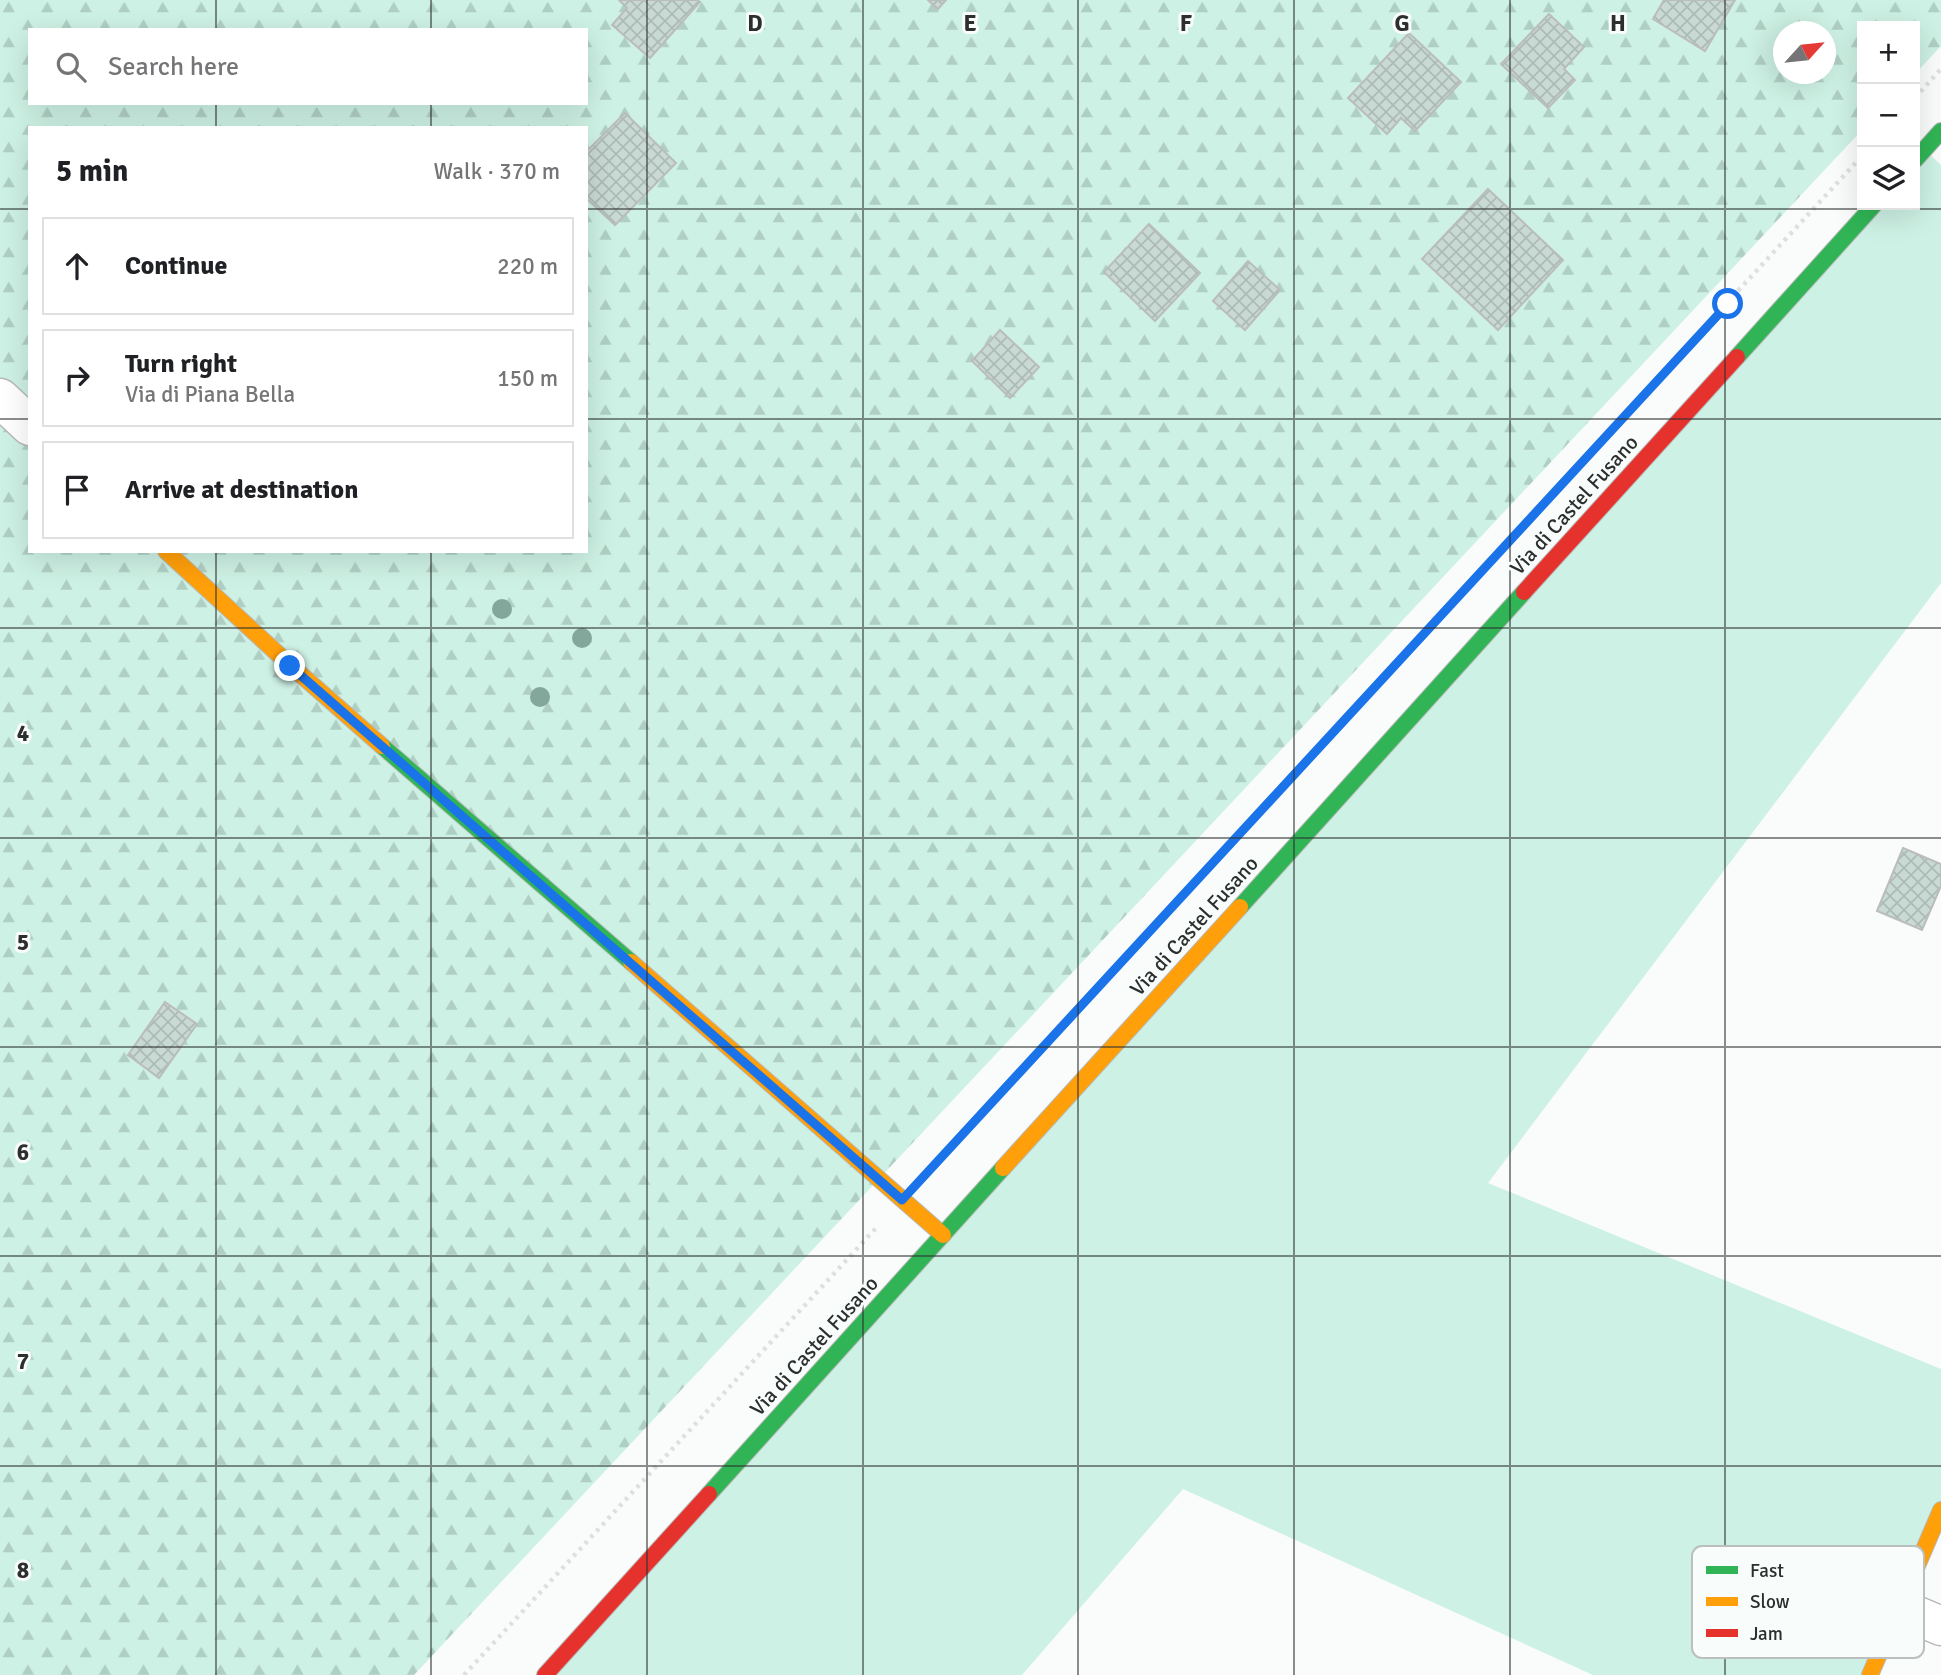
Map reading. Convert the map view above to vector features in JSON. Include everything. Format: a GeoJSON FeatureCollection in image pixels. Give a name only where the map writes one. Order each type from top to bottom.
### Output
{"type":"FeatureCollection","features":[{"type":"Feature","properties":{"kind":"street"},"geometry":{"type":"LineString","coordinates":[[1920,154],[1941,131]]}},
{"type":"Feature","properties":{"kind":"street","name":"Via di Castel Fusano"},"geometry":{"type":"LineString","coordinates":[[545,1675],[1869,210]]}},
{"type":"Feature","properties":{"kind":"street"},"geometry":{"type":"LineString","coordinates":[[0,398],[28,424]]}},
{"type":"Feature","properties":{"kind":"street"},"geometry":{"type":"LineString","coordinates":[[168,553],[290,666],[943,1235]]}},
{"type":"Feature","properties":{"kind":"street"},"geometry":{"type":"LineString","coordinates":[[1924,1550],[1941,1510]]}},
{"type":"Feature","properties":{"kind":"street"},"geometry":{"type":"LineString","coordinates":[[1924,1619],[1941,1626]]}},
{"type":"Feature","properties":{"kind":"street"},"geometry":{"type":"LineString","coordinates":[[1870,1675],[1877,1658]]}},
{"type":"Feature","properties":{"kind":"path"},"geometry":{"type":"LineString","coordinates":[[1920,92],[1941,69]]}},
{"type":"Feature","properties":{"kind":"path"},"geometry":{"type":"LineString","coordinates":[[464,1675],[1857,161]]}},
{"type":"Feature","properties":{"kind":"green space"},"geometry":{"type":"Polygon","coordinates":[[[0,0],[1941,0],[1941,46],[1920,69],[1920,21],[1857,21],[1857,135],[414,1675],[0,1675],[0,0]]]}},
{"type":"Feature","properties":{"kind":"green space"},"geometry":{"type":"Polygon","coordinates":[[[1924,149],[1941,165],[1941,583],[1488,1183],[1941,1369],[1941,1510],[1924,1550],[1924,1546],[1692,1546],[1692,1658],[1877,1658],[1870,1675],[1593,1675],[1183,1489],[1022,1675],[545,1675],[1869,210],[1920,210],[1920,154],[1924,149]]]}},
{"type":"Feature","properties":{"kind":"building"},"geometry":{"type":"Polygon","coordinates":[[[619,0],[700,2],[650,58],[612,25],[627,8],[619,0]]]}},
{"type":"Feature","properties":{"kind":"building"},"geometry":{"type":"Polygon","coordinates":[[[928,0],[946,0],[938,9],[928,0]]]}},
{"type":"Feature","properties":{"kind":"building"},"geometry":{"type":"Polygon","coordinates":[[[1664,0],[1735,0],[1705,51],[1653,19],[1664,0]]]}},
{"type":"Feature","properties":{"kind":"building"},"geometry":{"type":"Polygon","coordinates":[[[1549,14],[1584,47],[1564,69],[1575,80],[1548,108],[1501,64],[1549,14]]]}},
{"type":"Feature","properties":{"kind":"building"},"geometry":{"type":"Polygon","coordinates":[[[1409,33],[1461,82],[1415,131],[1401,118],[1387,134],[1348,98],[1409,33]]]}},
{"type":"Feature","properties":{"kind":"building"},"geometry":{"type":"Polygon","coordinates":[[[625,113],[676,163],[615,225],[588,200],[588,150],[625,113]]]}},
{"type":"Feature","properties":{"kind":"building"},"geometry":{"type":"Polygon","coordinates":[[[1488,189],[1563,260],[1498,330],[1422,259],[1488,189]]]}},
{"type":"Feature","properties":{"kind":"building"},"geometry":{"type":"Polygon","coordinates":[[[1149,224],[1200,273],[1155,321],[1104,272],[1149,224]]]}},
{"type":"Feature","properties":{"kind":"building"},"geometry":{"type":"Polygon","coordinates":[[[1248,261],[1280,290],[1245,330],[1213,301],[1248,261]]]}},
{"type":"Feature","properties":{"kind":"building"},"geometry":{"type":"Polygon","coordinates":[[[1000,330],[1039,367],[1010,398],[972,361],[1000,330]]]}},
{"type":"Feature","properties":{"kind":"building"},"geometry":{"type":"Polygon","coordinates":[[[1903,848],[1941,864],[1941,886],[1922,930],[1877,911],[1903,848]]]}},
{"type":"Feature","properties":{"kind":"building"},"geometry":{"type":"Polygon","coordinates":[[[165,1002],[197,1024],[159,1078],[128,1055],[165,1002]]]}},
{"type":"Feature","properties":{"kind":"traffic: fast"},"geometry":{"type":"LineString","coordinates":[[1920,154],[1941,131]]}},
{"type":"Feature","properties":{"kind":"traffic: fast"},"geometry":{"type":"LineString","coordinates":[[1737,357],[1869,210]]}},
{"type":"Feature","properties":{"kind":"traffic: fast"},"geometry":{"type":"LineString","coordinates":[[1240,907],[1524,592]]}},
{"type":"Feature","properties":{"kind":"traffic: fast"},"geometry":{"type":"LineString","coordinates":[[382,746],[631,962]]}},
{"type":"Feature","properties":{"kind":"traffic: fast"},"geometry":{"type":"LineString","coordinates":[[709,1494],[1003,1168]]}},
{"type":"Feature","properties":{"kind":"traffic: slow"},"geometry":{"type":"LineString","coordinates":[[168,553],[382,746]]}},
{"type":"Feature","properties":{"kind":"traffic: slow"},"geometry":{"type":"LineString","coordinates":[[1003,1168],[1240,907]]}},
{"type":"Feature","properties":{"kind":"traffic: slow"},"geometry":{"type":"LineString","coordinates":[[631,962],[943,1235]]}},
{"type":"Feature","properties":{"kind":"traffic: slow"},"geometry":{"type":"LineString","coordinates":[[1924,1550],[1941,1510]]}},
{"type":"Feature","properties":{"kind":"traffic: slow"},"geometry":{"type":"LineString","coordinates":[[1870,1675],[1877,1658]]}},
{"type":"Feature","properties":{"kind":"traffic: jam"},"geometry":{"type":"LineString","coordinates":[[1524,592],[1737,357]]}},
{"type":"Feature","properties":{"kind":"traffic: jam"},"geometry":{"type":"LineString","coordinates":[[545,1675],[709,1494]]}},
{"type":"Feature","properties":{"kind":"route"},"geometry":{"type":"LineString","coordinates":[[290,666],[902,1200],[1728,304]]}}]}
